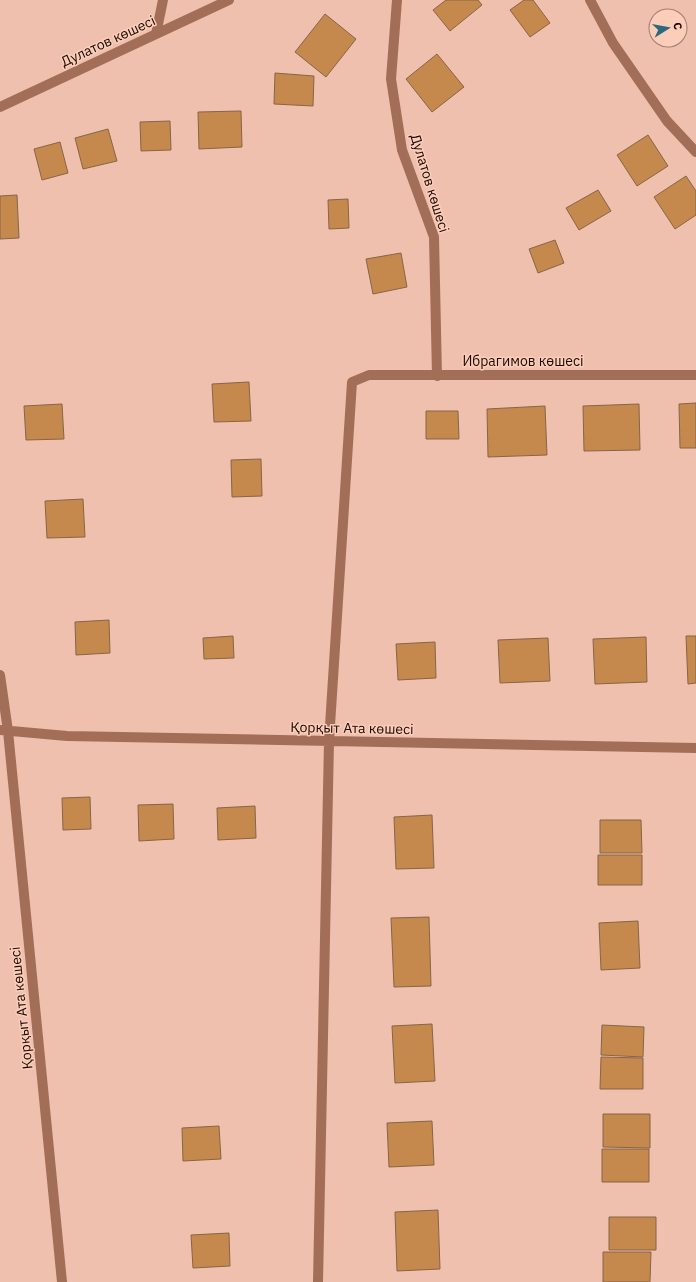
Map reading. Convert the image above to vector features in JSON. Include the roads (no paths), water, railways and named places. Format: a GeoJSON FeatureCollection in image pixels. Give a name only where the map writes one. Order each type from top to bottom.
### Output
{"type":"FeatureCollection","features":[{"type":"Feature","properties":{"kind":"street"},"geometry":{"type":"LineString","coordinates":[[156,34],[163,0]]}},
{"type":"Feature","properties":{"kind":"street","name":"Дулатов көшесі"},"geometry":{"type":"LineString","coordinates":[[0,107],[229,0]]}},
{"type":"Feature","properties":{"kind":"street","name":"Дулатов көшесі"},"geometry":{"type":"LineString","coordinates":[[397,0],[391,78],[402,150],[434,237],[437,376]]}},
{"type":"Feature","properties":{"kind":"street"},"geometry":{"type":"LineString","coordinates":[[590,0],[613,43],[667,121],[696,152]]}},
{"type":"Feature","properties":{"kind":"street","name":"Ибрагимов көшесі"},"geometry":{"type":"LineString","coordinates":[[329,741],[352,382],[369,375],[696,375]]}},
{"type":"Feature","properties":{"kind":"street"},"geometry":{"type":"LineString","coordinates":[[0,675],[4,730]]}},
{"type":"Feature","properties":{"kind":"street","name":"Қорқыт Ата көшесі"},"geometry":{"type":"LineString","coordinates":[[62,1282],[4,730],[67,736],[696,748]]}},
{"type":"Feature","properties":{"kind":"street"},"geometry":{"type":"LineString","coordinates":[[318,1282],[329,741]]}}]}
